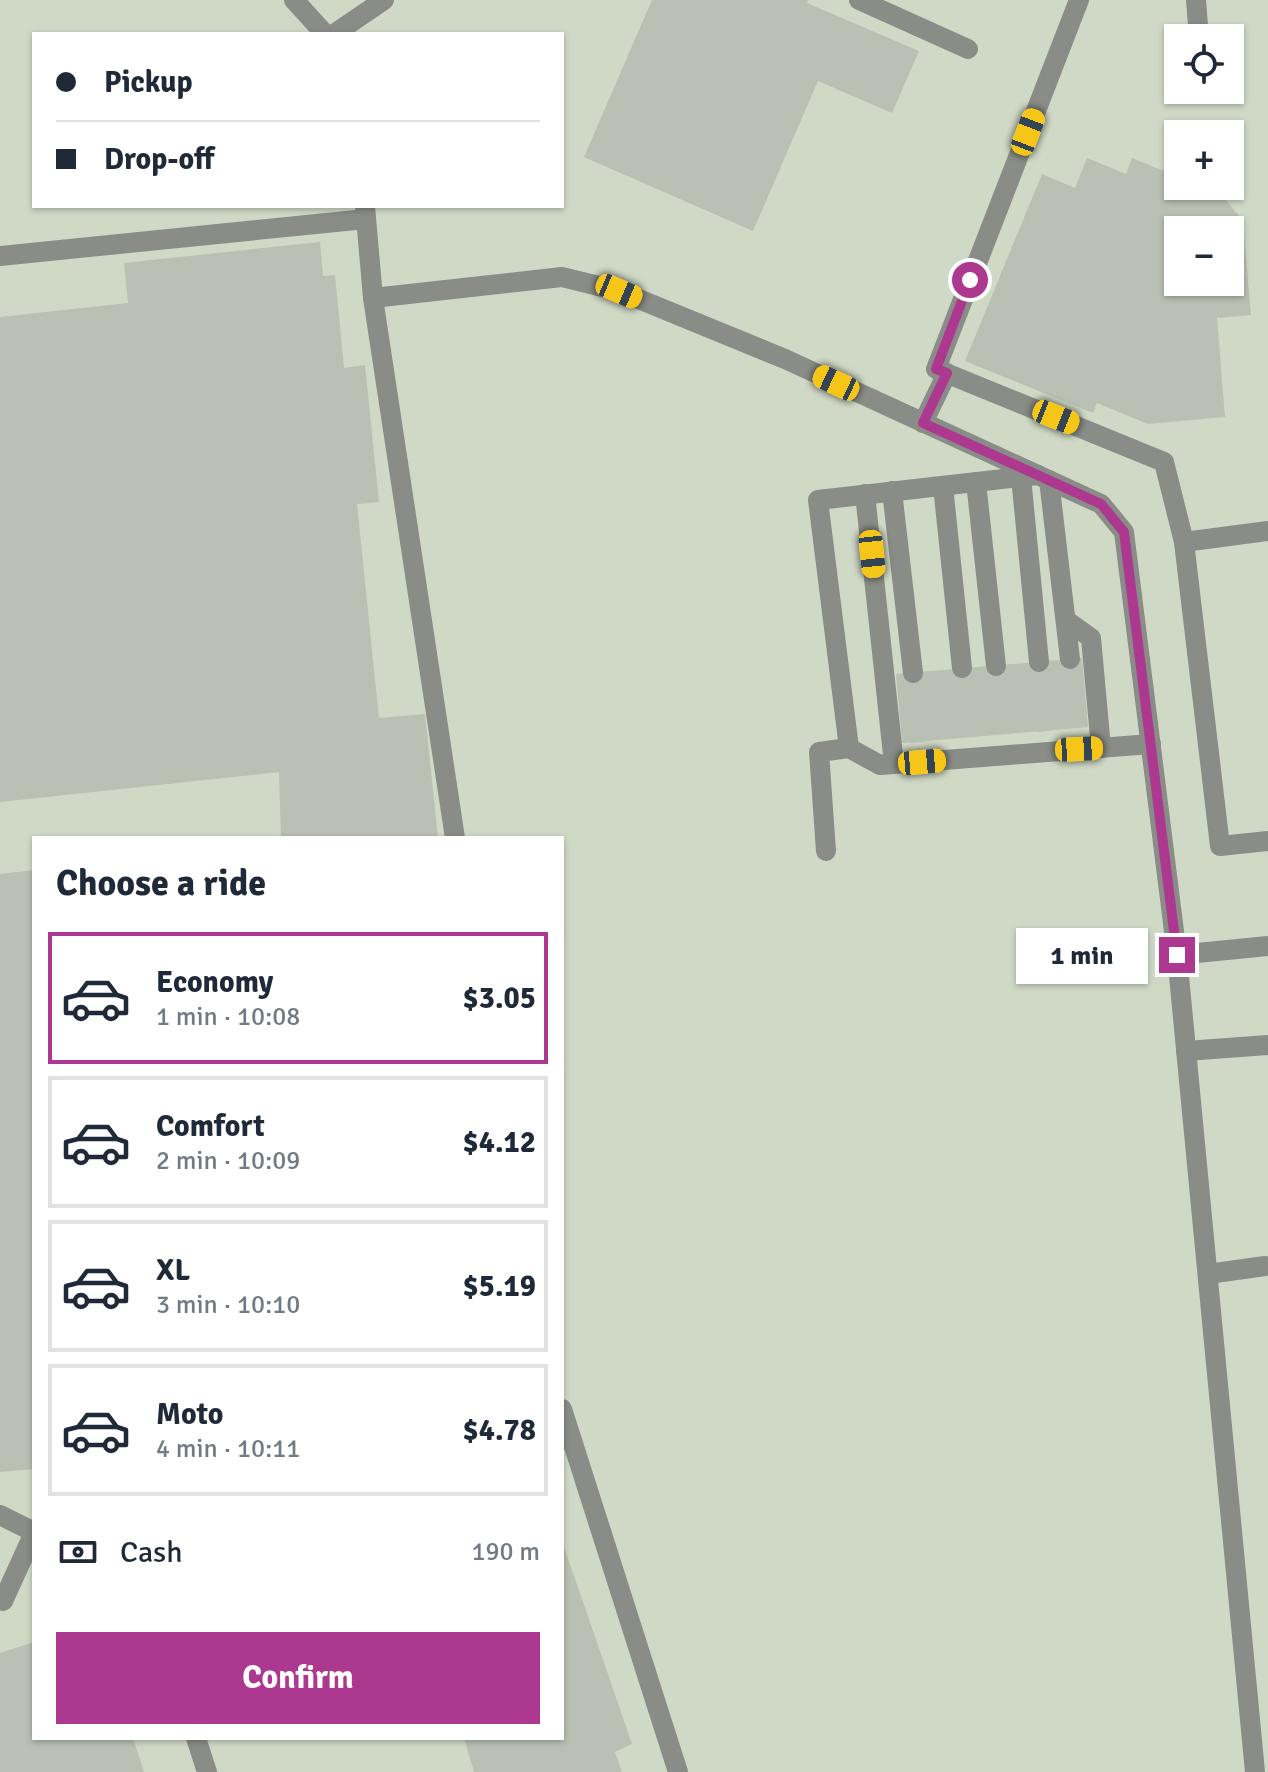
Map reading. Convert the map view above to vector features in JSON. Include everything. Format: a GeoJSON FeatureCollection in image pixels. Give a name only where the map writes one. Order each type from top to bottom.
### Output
{"type":"FeatureCollection","features":[{"type":"Feature","properties":{"kind":"lane"},"geometry":{"type":"LineString","coordinates":[[294,0],[323,32]]}},
{"type":"Feature","properties":{"kind":"lane"},"geometry":{"type":"LineString","coordinates":[[337,32],[384,0]]}},
{"type":"Feature","properties":{"kind":"lane"},"geometry":{"type":"LineString","coordinates":[[859,0],[968,49]]}},
{"type":"Feature","properties":{"kind":"lane"},"geometry":{"type":"LineString","coordinates":[[1079,0],[936,369],[1164,462],[1184,542],[1220,846],[1268,841]]}},
{"type":"Feature","properties":{"kind":"lane"},"geometry":{"type":"LineString","coordinates":[[1196,0],[1198,24]]}},
{"type":"Feature","properties":{"kind":"lane"},"geometry":{"type":"LineString","coordinates":[[0,256],[366,213],[373,298],[455,836]]}},
{"type":"Feature","properties":{"kind":"lane"},"geometry":{"type":"LineString","coordinates":[[373,298],[562,277],[619,291],[785,359],[1036,477],[1101,504],[1124,532],[1177,955],[1255,1772]]}},
{"type":"Feature","properties":{"kind":"lane"},"geometry":{"type":"LineString","coordinates":[[923,423],[947,373]]}},
{"type":"Feature","properties":{"kind":"lane"},"geometry":{"type":"LineString","coordinates":[[849,748],[818,500],[1036,477]]}},
{"type":"Feature","properties":{"kind":"lane"},"geometry":{"type":"LineString","coordinates":[[1036,477],[1066,620],[1070,659]]}},
{"type":"Feature","properties":{"kind":"lane"},"geometry":{"type":"LineString","coordinates":[[1036,477],[1039,662]]}},
{"type":"Feature","properties":{"kind":"lane"},"geometry":{"type":"LineString","coordinates":[[976,482],[996,666]]}},
{"type":"Feature","properties":{"kind":"lane"},"geometry":{"type":"LineString","coordinates":[[943,486],[962,668]]}},
{"type":"Feature","properties":{"kind":"lane"},"geometry":{"type":"LineString","coordinates":[[892,491],[913,673]]}},
{"type":"Feature","properties":{"kind":"lane"},"geometry":{"type":"LineString","coordinates":[[865,494],[894,764]]}},
{"type":"Feature","properties":{"kind":"lane"},"geometry":{"type":"LineString","coordinates":[[1184,542],[1268,531]]}},
{"type":"Feature","properties":{"kind":"lane"},"geometry":{"type":"LineString","coordinates":[[1066,620],[1091,638],[1101,748]]}},
{"type":"Feature","properties":{"kind":"lane"},"geometry":{"type":"LineString","coordinates":[[1076,727],[1079,749]]}},
{"type":"Feature","properties":{"kind":"lane"},"geometry":{"type":"LineString","coordinates":[[1047,731],[1049,752]]}},
{"type":"Feature","properties":{"kind":"lane"},"geometry":{"type":"LineString","coordinates":[[1003,734],[1006,755]]}},
{"type":"Feature","properties":{"kind":"lane"},"geometry":{"type":"LineString","coordinates":[[826,851],[819,752],[849,748],[880,765],[894,764],[921,752],[971,748],[1006,755],[1151,744]]}},
{"type":"Feature","properties":{"kind":"lane"},"geometry":{"type":"LineString","coordinates":[[1177,955],[1268,946]]}},
{"type":"Feature","properties":{"kind":"lane"},"geometry":{"type":"LineString","coordinates":[[1186,1051],[1268,1045]]}},
{"type":"Feature","properties":{"kind":"lane"},"geometry":{"type":"LineString","coordinates":[[1208,1274],[1265,1266]]}},
{"type":"Feature","properties":{"kind":"lane"},"geometry":{"type":"LineString","coordinates":[[564,1415],[678,1772]]}},
{"type":"Feature","properties":{"kind":"lane"},"geometry":{"type":"LineString","coordinates":[[0,1515],[32,1531]]}},
{"type":"Feature","properties":{"kind":"lane"},"geometry":{"type":"LineString","coordinates":[[0,1599],[3,1601],[32,1536]]}},
{"type":"Feature","properties":{"kind":"lane"},"geometry":{"type":"LineString","coordinates":[[197,1740],[207,1772]]}},
{"type":"Feature","properties":{"kind":"shaded area"},"geometry":{"type":"Polygon","coordinates":[[[0,0],[1268,0],[1268,1772],[0,1772],[0,0]]]}},
{"type":"Feature","properties":{"kind":"building"},"geometry":{"type":"Polygon","coordinates":[[[652,0],[808,0],[807,3],[919,51],[892,113],[818,81],[753,231],[584,157],[652,0]]]}},
{"type":"Feature","properties":{"kind":"building"},"geometry":{"type":"Polygon","coordinates":[[[1087,158],[1126,174],[1132,158],[1164,171],[1164,200],[1226,200],[1239,216],[1164,216],[1164,296],[1244,296],[1244,233],[1251,315],[1217,318],[1225,417],[1148,424],[1097,403],[1093,413],[965,361],[1042,174],[1075,188],[1087,158]]]}},
{"type":"Feature","properties":{"kind":"building"},"geometry":{"type":"Polygon","coordinates":[[[320,242],[323,276],[335,275],[344,368],[365,365],[379,502],[357,504],[379,718],[425,714],[438,836],[281,836],[279,772],[0,802],[0,317],[128,303],[124,263],[320,242]]]}},
{"type":"Feature","properties":{"kind":"building"},"geometry":{"type":"Polygon","coordinates":[[[1082,658],[1088,727],[902,743],[896,674],[1082,658]]]}},
{"type":"Feature","properties":{"kind":"building"},"geometry":{"type":"Polygon","coordinates":[[[32,870],[32,1469],[0,1472],[0,874],[32,870]]]}},
{"type":"Feature","properties":{"kind":"building"},"geometry":{"type":"Polygon","coordinates":[[[564,1547],[632,1744],[615,1752],[622,1772],[474,1772],[465,1740],[564,1740],[564,1547]]]}},
{"type":"Feature","properties":{"kind":"building"},"geometry":{"type":"Polygon","coordinates":[[[32,1643],[32,1740],[134,1740],[144,1772],[0,1772],[0,1653],[32,1643]]]}},
{"type":"Feature","properties":{"kind":"tunnel"},"geometry":{"type":"LineString","coordinates":[[1070,659],[1076,727]]}},
{"type":"Feature","properties":{"kind":"tunnel"},"geometry":{"type":"LineString","coordinates":[[1039,662],[1047,731]]}},
{"type":"Feature","properties":{"kind":"tunnel"},"geometry":{"type":"LineString","coordinates":[[996,666],[1003,734]]}},
{"type":"Feature","properties":{"kind":"tunnel"},"geometry":{"type":"LineString","coordinates":[[962,668],[969,737]]}},
{"type":"Feature","properties":{"kind":"tunnel"},"geometry":{"type":"LineString","coordinates":[[913,673],[920,742]]}},
{"type":"Feature","properties":{"kind":"route"},"geometry":{"type":"LineString","coordinates":[[970,280],[936,369],[947,373],[923,423],[1101,504],[1124,532],[1177,955]]}}]}
